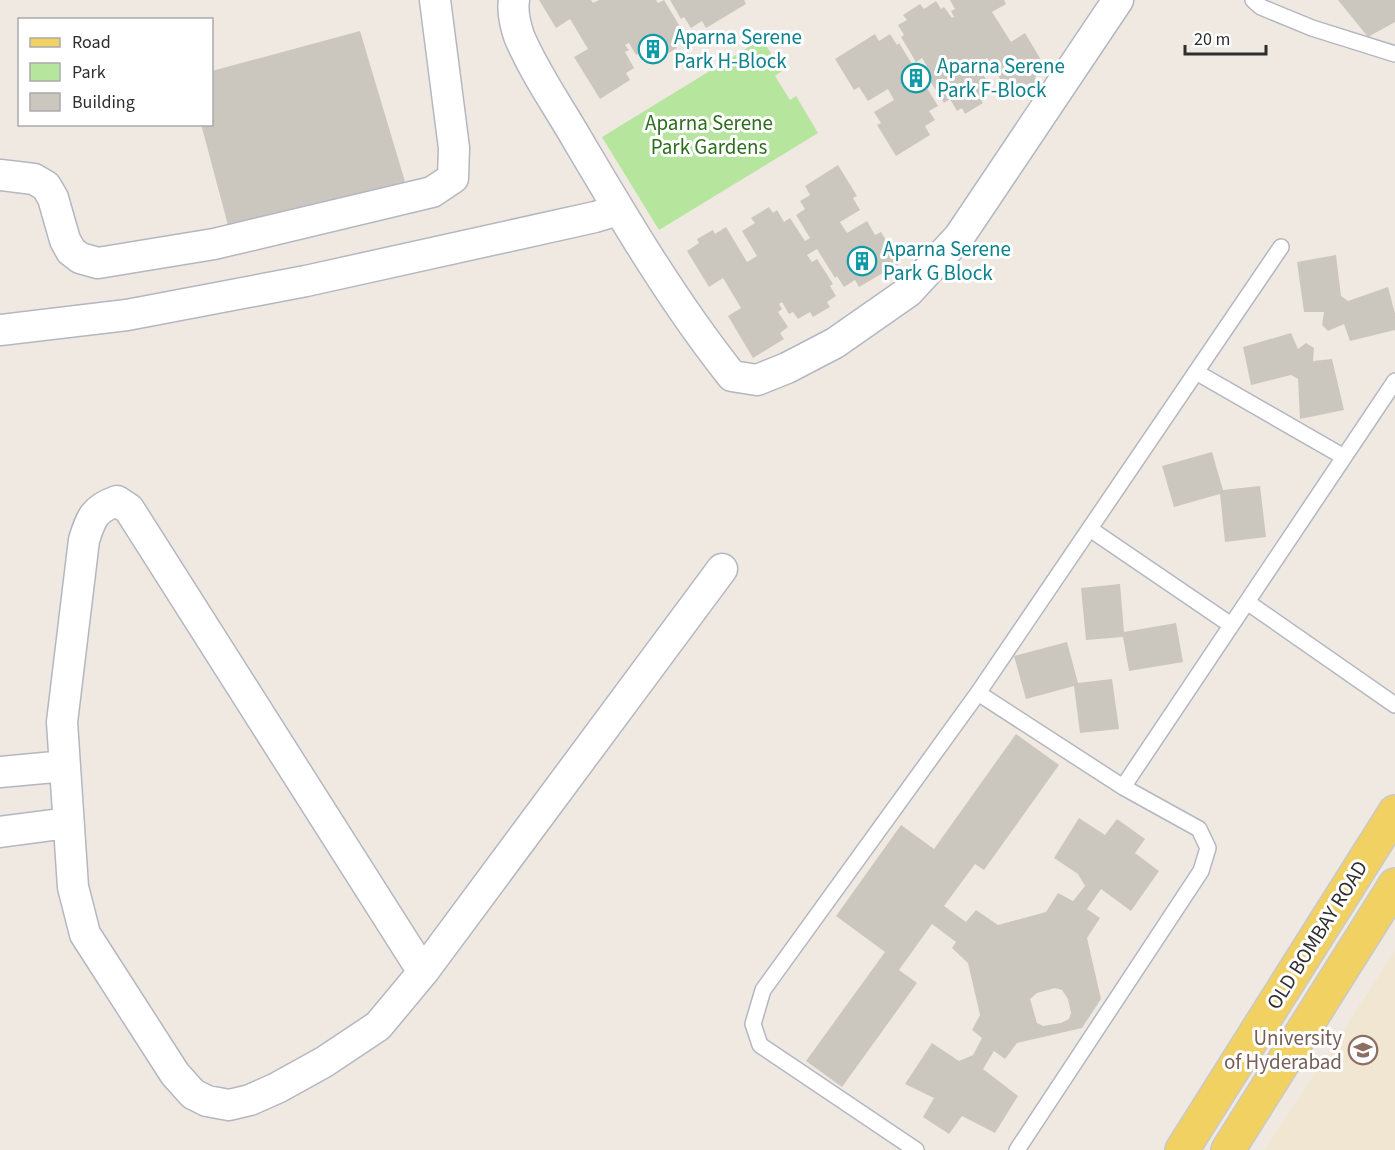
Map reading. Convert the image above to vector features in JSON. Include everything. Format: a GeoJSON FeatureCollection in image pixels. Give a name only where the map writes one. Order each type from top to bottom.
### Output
{"type":"FeatureCollection","features":[{"type":"Feature","properties":{"kind":"main road","name":"OLD BOMBAY ROAD"},"geometry":{"type":"LineString","coordinates":[[1182,1150],[1395,812]]}},
{"type":"Feature","properties":{"kind":"main road","name":"OLD BOMBAY ROAD"},"geometry":{"type":"LineString","coordinates":[[1228,1150],[1395,885]]}},
{"type":"Feature","properties":{"kind":"street"},"geometry":{"type":"LineString","coordinates":[[0,175],[34,179],[46,186],[53,198],[65,240],[71,251],[80,258],[98,263],[214,244],[432,192],[453,178],[454,148],[435,0]]}},
{"type":"Feature","properties":{"kind":"street"},"geometry":{"type":"LineString","coordinates":[[514,0],[513,11],[519,35],[531,61],[618,210],[703,339],[732,376],[758,380],[787,368],[835,342],[908,292],[960,237],[1118,0]]}},
{"type":"Feature","properties":{"kind":"street"},"geometry":{"type":"LineString","coordinates":[[0,330],[127,315],[306,281],[618,210]]}},
{"type":"Feature","properties":{"kind":"street"},"geometry":{"type":"LineString","coordinates":[[423,972],[129,509],[117,501],[98,510],[90,521],[84,540],[62,722],[73,886],[85,934],[175,1074],[193,1094],[207,1101],[229,1105],[250,1100],[277,1088],[324,1062],[378,1026],[423,972],[722,569]]}},
{"type":"Feature","properties":{"kind":"street"},"geometry":{"type":"LineString","coordinates":[[0,772],[65,766]]}},
{"type":"Feature","properties":{"kind":"street"},"geometry":{"type":"LineString","coordinates":[[0,832],[68,823]]}},
{"type":"Feature","properties":{"kind":"lane"},"geometry":{"type":"LineString","coordinates":[[1253,0],[1261,7],[1312,28],[1395,54]]}},
{"type":"Feature","properties":{"kind":"lane"},"geometry":{"type":"LineString","coordinates":[[916,1150],[760,1045],[753,1024],[763,990],[978,693],[1281,247]]}},
{"type":"Feature","properties":{"kind":"lane"},"geometry":{"type":"LineString","coordinates":[[1196,372],[1344,457]]}},
{"type":"Feature","properties":{"kind":"lane"},"geometry":{"type":"LineString","coordinates":[[1123,787],[1395,381]]}},
{"type":"Feature","properties":{"kind":"lane"},"geometry":{"type":"LineString","coordinates":[[1090,529],[1231,625]]}},
{"type":"Feature","properties":{"kind":"lane"},"geometry":{"type":"LineString","coordinates":[[1247,602],[1395,705]]}},
{"type":"Feature","properties":{"kind":"lane"},"geometry":{"type":"LineString","coordinates":[[978,693],[1123,787],[1199,829],[1208,848],[1201,871],[1017,1150]]}},
{"type":"Feature","properties":{"kind":"shaded area","name":"University of Hyderabad"},"geometry":{"type":"Polygon","coordinates":[[[1395,951],[1395,1150],[1265,1150],[1395,951]]]}},
{"type":"Feature","properties":{"kind":"green space","name":"Aparna Serene Park Gardens"},"geometry":{"type":"Polygon","coordinates":[[[762,39],[782,71],[775,76],[790,100],[796,96],[818,133],[659,230],[602,137],[762,39]]]}},
{"type":"Feature","properties":{"kind":"building","name":"Aparna Serene Park H-Block"},"geometry":{"type":"Polygon","coordinates":[[[539,0],[591,0],[593,3],[599,0],[656,0],[658,3],[664,0],[679,25],[676,27],[683,37],[674,42],[677,48],[660,58],[657,53],[644,60],[640,53],[636,55],[629,43],[625,45],[629,50],[625,52],[634,68],[626,73],[630,80],[600,99],[574,57],[588,49],[570,19],[556,28],[539,0]]]}},
{"type":"Feature","properties":{"kind":"building","name":"Aparna Serene Park H-Block"},"geometry":{"type":"Polygon","coordinates":[[[670,0],[744,0],[746,4],[706,28],[702,21],[691,28],[684,17],[681,19],[670,0]]]}},
{"type":"Feature","properties":{"kind":"building","name":"Aparna Serene Park F-Block"},"geometry":{"type":"Polygon","coordinates":[[[950,0],[1004,0],[1006,4],[992,12],[1011,42],[1025,33],[1047,70],[1035,77],[1037,81],[1021,91],[1019,86],[1009,93],[987,58],[977,64],[992,90],[979,97],[983,103],[965,114],[962,108],[957,111],[950,99],[944,103],[929,79],[924,83],[938,106],[929,111],[935,120],[925,126],[930,135],[896,156],[877,125],[881,123],[874,112],[894,100],[888,89],[868,101],[859,87],[854,90],[835,59],[875,34],[879,41],[890,34],[897,45],[899,43],[917,72],[927,66],[922,58],[916,62],[901,37],[904,35],[898,25],[907,20],[903,15],[920,4],[924,9],[936,1],[941,9],[944,7],[952,18],[954,17],[951,11],[955,9],[950,0]]]}},
{"type":"Feature","properties":{"kind":"building"},"geometry":{"type":"Polygon","coordinates":[[[1338,0],[1395,0],[1395,22],[1368,37],[1338,0]]]}},
{"type":"Feature","properties":{"kind":"building"},"geometry":{"type":"Polygon","coordinates":[[[360,31],[406,185],[229,229],[202,126],[213,126],[213,71],[360,31]]]}},
{"type":"Feature","properties":{"kind":"building","name":"Aparna Serene Park G Block"},"geometry":{"type":"Polygon","coordinates":[[[838,165],[857,196],[853,198],[860,210],[840,222],[847,233],[867,221],[875,235],[881,232],[900,263],[859,287],[855,280],[844,287],[837,276],[835,278],[817,249],[807,255],[812,262],[817,259],[833,284],[830,286],[836,296],[827,302],[830,307],[813,317],[810,312],[798,319],[793,312],[789,314],[782,302],[779,304],[782,309],[778,312],[788,327],[780,333],[784,339],[753,358],[728,316],[741,308],[723,278],[709,287],[687,251],[699,243],[697,239],[713,230],[715,234],[726,227],[747,262],[757,256],[742,231],[755,223],[751,218],[769,207],[773,213],[777,210],[784,222],[790,218],[805,241],[810,238],[796,215],[805,209],[800,201],[810,195],[805,186],[838,165]]]}},
{"type":"Feature","properties":{"kind":"building"},"geometry":{"type":"Polygon","coordinates":[[[1336,255],[1341,296],[1348,301],[1388,287],[1395,314],[1395,330],[1350,341],[1344,324],[1328,331],[1322,325],[1324,312],[1304,312],[1297,262],[1336,255]]]}},
{"type":"Feature","properties":{"kind":"building"},"geometry":{"type":"Polygon","coordinates":[[[1291,333],[1298,349],[1306,343],[1314,348],[1313,361],[1332,359],[1344,410],[1300,419],[1298,379],[1291,375],[1251,385],[1243,347],[1291,333]]]}},
{"type":"Feature","properties":{"kind":"building"},"geometry":{"type":"Polygon","coordinates":[[[1212,452],[1223,490],[1260,486],[1266,537],[1225,542],[1220,494],[1174,507],[1162,466],[1212,452]]]}},
{"type":"Feature","properties":{"kind":"building"},"geometry":{"type":"Polygon","coordinates":[[[1120,584],[1124,632],[1176,623],[1183,662],[1129,671],[1123,637],[1086,640],[1081,588],[1120,584]]]}},
{"type":"Feature","properties":{"kind":"building"},"geometry":{"type":"Polygon","coordinates":[[[1067,642],[1078,683],[1112,679],[1119,729],[1080,733],[1074,686],[1026,699],[1014,656],[1067,642]]]}},
{"type":"Feature","properties":{"kind":"building"},"geometry":{"type":"Polygon","coordinates":[[[1016,734],[1059,765],[984,870],[975,864],[944,906],[966,922],[976,910],[998,925],[1046,912],[1058,893],[1073,901],[1085,886],[1078,874],[1054,858],[1079,818],[1105,835],[1117,819],[1145,839],[1135,853],[1159,871],[1131,911],[1101,889],[1087,909],[1100,918],[1087,938],[1101,999],[1082,1028],[1017,1043],[1005,1059],[994,1051],[983,1069],[1018,1096],[995,1133],[962,1116],[949,1134],[923,1117],[934,1098],[905,1084],[932,1043],[959,1061],[973,1055],[982,1038],[972,1030],[980,1015],[968,963],[952,948],[956,942],[932,924],[899,970],[917,983],[842,1087],[806,1061],[885,952],[836,916],[901,825],[934,849],[1016,734]],[[1055,988],[1037,993],[1030,999],[1037,1023],[1043,1026],[1069,1019],[1071,1013],[1068,999],[1062,990],[1055,988]]]}},
{"type":"Feature","properties":{"kind":"place","name":"Aparna Serene Park H-Block"},"geometry":{"type":"Point","coordinates":[653,49]}},
{"type":"Feature","properties":{"kind":"place","name":"Aparna Serene Park F-Block"},"geometry":{"type":"Point","coordinates":[916,78]}},
{"type":"Feature","properties":{"kind":"place","name":"Aparna Serene Park G Block"},"geometry":{"type":"Point","coordinates":[862,261]}},
{"type":"Feature","properties":{"kind":"place","name":"University of Hyderabad"},"geometry":{"type":"Point","coordinates":[1363,1050]}}]}
